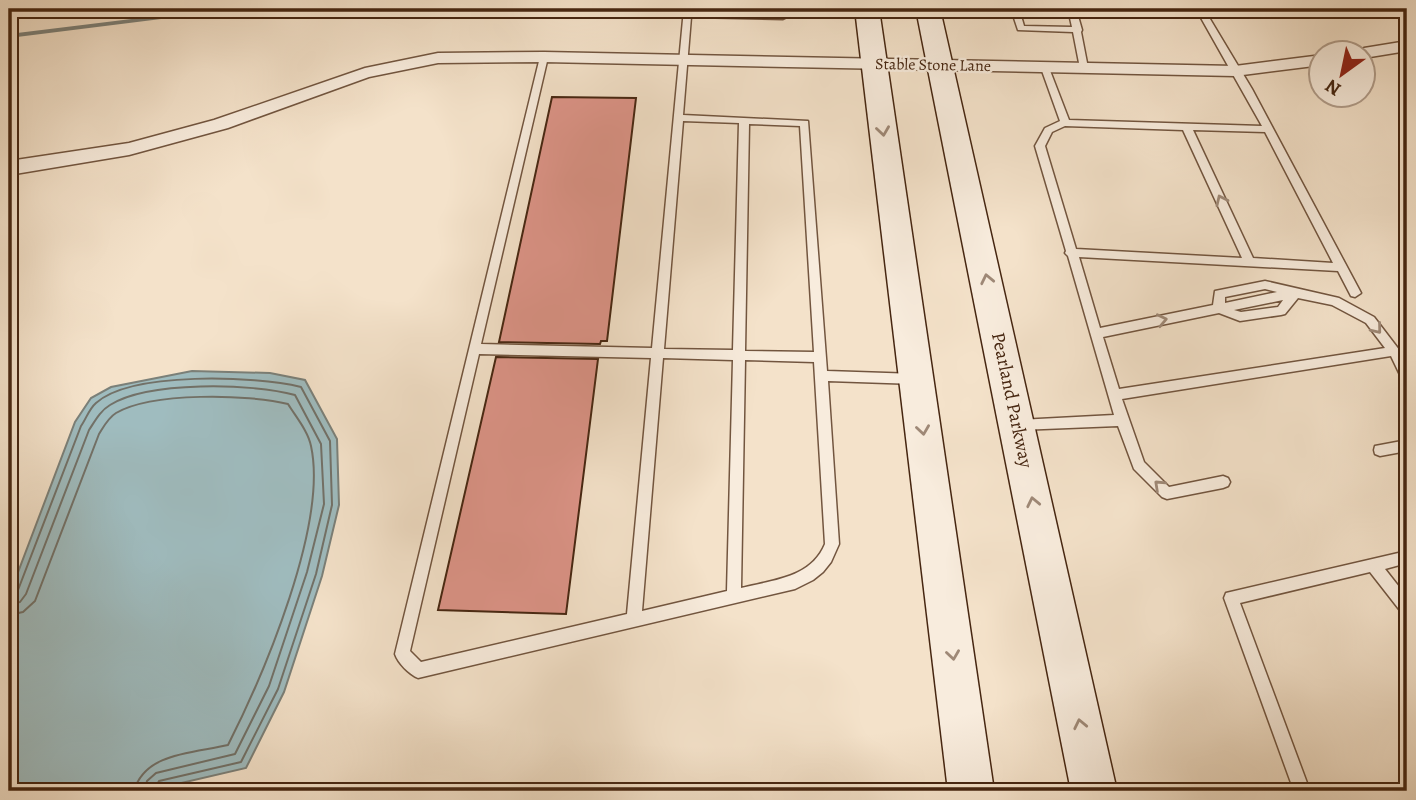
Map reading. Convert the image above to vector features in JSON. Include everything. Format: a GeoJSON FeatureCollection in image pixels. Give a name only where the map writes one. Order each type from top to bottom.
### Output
{"type":"FeatureCollection","features":[{"type":"Feature","properties":{"kind":"main road"},"geometry":{"type":"LineString","coordinates":[[867,9],[971,791]]}},
{"type":"Feature","properties":{"kind":"main road","name":"Pearland Parkway"},"geometry":{"type":"LineString","coordinates":[[928,9],[1094,791]]}},
{"type":"Feature","properties":{"kind":"street"},"geometry":{"type":"LineString","coordinates":[[1378,51],[1407,46]]}},
{"type":"Feature","properties":{"kind":"street","name":"Stable Stone Lane"},"geometry":{"type":"LineString","coordinates":[[9,169],[130,149],[221,124],[365,73],[438,58],[544,57],[1235,71],[1308,62]]}},
{"type":"Feature","properties":{"kind":"lane"},"geometry":{"type":"LineString","coordinates":[[635,619],[688,11],[783,17],[799,9]]}},
{"type":"Feature","properties":{"kind":"lane"},"geometry":{"type":"LineString","coordinates":[[1015,9],[1021,28],[1078,30]]}},
{"type":"Feature","properties":{"kind":"lane"},"geometry":{"type":"LineString","coordinates":[[1072,9],[1084,68]]}},
{"type":"Feature","properties":{"kind":"lane"},"geometry":{"type":"LineString","coordinates":[[1200,9],[1355,293]]}},
{"type":"Feature","properties":{"kind":"lane"},"geometry":{"type":"LineString","coordinates":[[544,57],[402,654],[418,670],[795,582],[815,572],[827,559],[832,544],[805,123],[677,118]]}},
{"type":"Feature","properties":{"kind":"lane"},"geometry":{"type":"LineString","coordinates":[[1045,68],[1065,123]]}},
{"type":"Feature","properties":{"kind":"lane"},"geometry":{"type":"LineString","coordinates":[[734,597],[744,121]]}},
{"type":"Feature","properties":{"kind":"lane"},"geometry":{"type":"LineString","coordinates":[[1223,482],[1167,493],[1139,466],[1095,334],[1040,146],[1044,132],[1065,123],[1268,130]]}},
{"type":"Feature","properties":{"kind":"lane"},"geometry":{"type":"LineString","coordinates":[[1187,127],[1249,262]]}},
{"type":"Feature","properties":{"kind":"lane"},"geometry":{"type":"LineString","coordinates":[[1070,253],[1341,267]]}},
{"type":"Feature","properties":{"kind":"lane"},"geometry":{"type":"LineString","coordinates":[[1095,334],[1295,293],[1335,301],[1370,320],[1394,351],[1407,378]]}},
{"type":"Feature","properties":{"kind":"lane"},"geometry":{"type":"LineString","coordinates":[[475,349],[820,357]]}},
{"type":"Feature","properties":{"kind":"lane"},"geometry":{"type":"LineString","coordinates":[[1114,395],[1394,351]]}},
{"type":"Feature","properties":{"kind":"lane"},"geometry":{"type":"LineString","coordinates":[[822,376],[916,379]]}},
{"type":"Feature","properties":{"kind":"lane"},"geometry":{"type":"LineString","coordinates":[[1017,425],[1122,419]]}},
{"type":"Feature","properties":{"kind":"lane"},"geometry":{"type":"LineString","coordinates":[[1380,450],[1407,445]]}},
{"type":"Feature","properties":{"kind":"lane"},"geometry":{"type":"LineString","coordinates":[[1302,791],[1231,598],[1407,557]]}},
{"type":"Feature","properties":{"kind":"lane"},"geometry":{"type":"LineString","coordinates":[[1373,565],[1407,608]]}},
{"type":"Feature","properties":{"kind":"water"},"geometry":{"type":"Polygon","coordinates":[[[192,371],[270,373],[305,380],[337,439],[339,505],[322,576],[284,692],[246,768],[147,791],[9,791],[9,596],[75,422],[91,398],[111,387],[192,371]]]}},
{"type":"Feature","properties":{"kind":"building"},"geometry":{"type":"Polygon","coordinates":[[[552,97],[636,98],[607,341],[601,341],[600,344],[499,342],[552,97]]]}},
{"type":"Feature","properties":{"kind":"building"},"geometry":{"type":"Polygon","coordinates":[[[496,357],[598,359],[566,614],[438,610],[496,357]]]}},
{"type":"Feature","properties":{"kind":"waterway"},"geometry":{"type":"LineString","coordinates":[[9,36],[225,9]]}}]}
